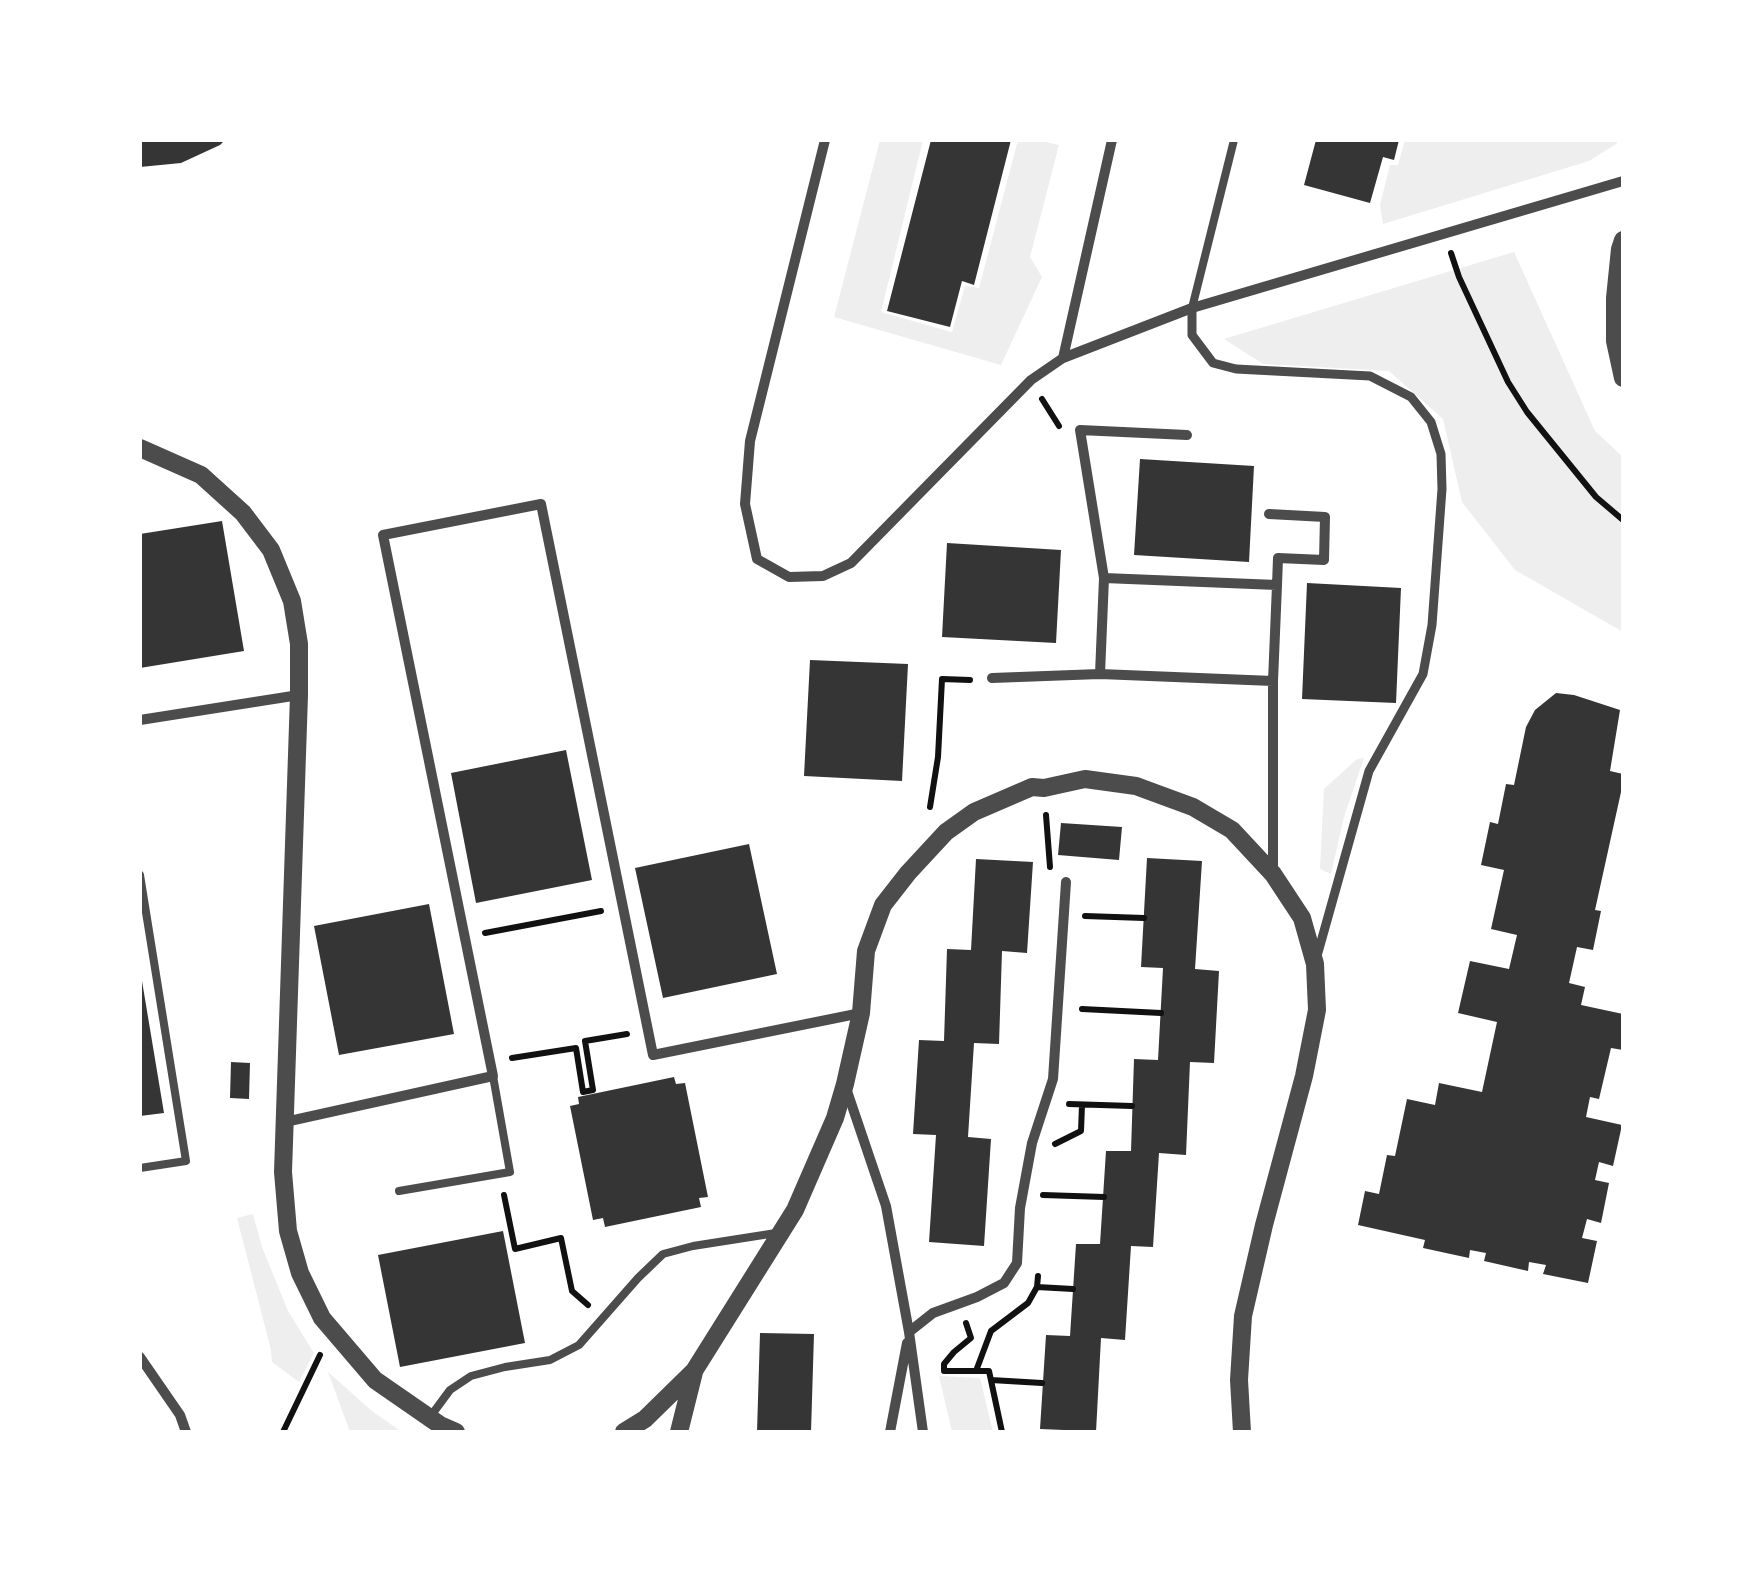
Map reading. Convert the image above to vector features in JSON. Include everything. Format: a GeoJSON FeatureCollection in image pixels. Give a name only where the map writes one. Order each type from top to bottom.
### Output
{"type":"FeatureCollection","features":[{"type":"Feature","properties":{"kind":"street"},"geometry":{"type":"LineString","coordinates":[[825,140],[750,441],[745,504],[757,560],[789,577],[823,576],[852,563],[1031,380],[1064,358],[1192,308],[1623,180]]}},
{"type":"Feature","properties":{"kind":"street"},"geometry":{"type":"LineString","coordinates":[[1064,358],[1112,140]]}},
{"type":"Feature","properties":{"kind":"street"},"geometry":{"type":"LineString","coordinates":[[1623,240],[1615,298],[1615,341],[1623,378]]}},
{"type":"Feature","properties":{"kind":"street"},"geometry":{"type":"LineString","coordinates":[[1192,308],[1192,335],[1213,362],[1236,369],[1370,376],[1410,397],[1431,422],[1441,454],[1432,625],[1423,674],[1369,771],[1315,964]]}},
{"type":"Feature","properties":{"kind":"street"},"geometry":{"type":"LineString","coordinates":[[1100,674],[1104,578],[1080,430],[1187,436]]}},
{"type":"Feature","properties":{"kind":"street"},"geometry":{"type":"LineString","coordinates":[[140,448],[200,476],[243,513],[271,550],[292,601],[299,644],[299,694],[283,1172],[288,1230],[300,1273],[322,1318],[375,1380],[456,1432]]}},
{"type":"Feature","properties":{"kind":"street"},"geometry":{"type":"LineString","coordinates":[[285,1122],[493,1076],[383,535],[523,507],[541,504],[653,1056],[861,1014]]}},
{"type":"Feature","properties":{"kind":"street"},"geometry":{"type":"LineString","coordinates":[[1269,514],[1325,517],[1324,560],[1278,558],[1274,874]]}},
{"type":"Feature","properties":{"kind":"street"},"geometry":{"type":"LineString","coordinates":[[1104,578],[1277,585]]}},
{"type":"Feature","properties":{"kind":"street"},"geometry":{"type":"LineString","coordinates":[[992,678],[1100,674],[1274,681]]}},
{"type":"Feature","properties":{"kind":"street"},"geometry":{"type":"LineString","coordinates":[[140,720],[299,694]]}},
{"type":"Feature","properties":{"kind":"street"},"geometry":{"type":"LineString","coordinates":[[624,1432],[644,1419],[694,1371],[795,1210],[845,1084],[861,1014],[866,951],[883,904],[946,832],[974,812],[1032,787],[1044,788],[1084,778],[1136,786],[1193,807],[1232,830],[1274,874],[1302,918],[1315,964],[1317,1010],[1304,1076],[1243,1316],[1239,1380],[1242,1432]]}},
{"type":"Feature","properties":{"kind":"street"},"geometry":{"type":"LineString","coordinates":[[890,1432],[909,1332],[932,1313],[1004,1283],[1017,1263],[1020,1208],[1032,1143],[1053,1079],[1066,882]]}},
{"type":"Feature","properties":{"kind":"street"},"geometry":{"type":"LineString","coordinates":[[845,1084],[886,1206],[924,1432]]}},
{"type":"Feature","properties":{"kind":"street"},"geometry":{"type":"LineString","coordinates":[[140,1356],[180,1415],[186,1432]]}},
{"type":"Feature","properties":{"kind":"street"},"geometry":{"type":"LineString","coordinates":[[679,1432],[694,1371]]}},
{"type":"Feature","properties":{"kind":"lane"},"geometry":{"type":"LineString","coordinates":[[1192,308],[1234,140]]}},
{"type":"Feature","properties":{"kind":"lane"},"geometry":{"type":"LineString","coordinates":[[140,876],[144,931],[186,1161],[140,1168]]}},
{"type":"Feature","properties":{"kind":"lane"},"geometry":{"type":"LineString","coordinates":[[399,1191],[510,1172],[493,1076]]}},
{"type":"Feature","properties":{"kind":"lane"},"geometry":{"type":"LineString","coordinates":[[429,1418],[450,1390],[470,1376],[550,1360],[580,1345],[663,1254],[781,1232]]}},
{"type":"Feature","properties":{"kind":"path"},"geometry":{"type":"LineString","coordinates":[[1444,233],[1459,277],[1508,382],[1527,412],[1596,497],[1623,520]]}},
{"type":"Feature","properties":{"kind":"path"},"geometry":{"type":"LineString","coordinates":[[1031,380],[1058,426],[1080,430]]}},
{"type":"Feature","properties":{"kind":"path"},"geometry":{"type":"LineString","coordinates":[[923,857],[938,757],[942,679],[992,678]]}},
{"type":"Feature","properties":{"kind":"path"},"geometry":{"type":"LineString","coordinates":[[1044,788],[1051,872],[1066,882]]}},
{"type":"Feature","properties":{"kind":"path"},"geometry":{"type":"LineString","coordinates":[[517,927],[569,917]]}},
{"type":"Feature","properties":{"kind":"path"},"geometry":{"type":"LineString","coordinates":[[1108,917],[1144,918]]}},
{"type":"Feature","properties":{"kind":"path"},"geometry":{"type":"LineString","coordinates":[[1098,1010],[1161,1014]]}},
{"type":"Feature","properties":{"kind":"path"},"geometry":{"type":"LineString","coordinates":[[490,1061],[576,1048],[583,1092],[593,1090],[584,1041],[648,1030]]}},
{"type":"Feature","properties":{"kind":"path"},"geometry":{"type":"LineString","coordinates":[[1096,1105],[1132,1106]]}},
{"type":"Feature","properties":{"kind":"path"},"geometry":{"type":"LineString","coordinates":[[499,1174],[515,1249],[562,1238],[572,1291]]}},
{"type":"Feature","properties":{"kind":"path"},"geometry":{"type":"LineString","coordinates":[[1042,1195],[1104,1196]]}},
{"type":"Feature","properties":{"kind":"path"},"geometry":{"type":"LineString","coordinates":[[1037,1287],[1073,1289]]}},
{"type":"Feature","properties":{"kind":"path"},"geometry":{"type":"LineString","coordinates":[[284,1432],[321,1353],[339,1337]]}},
{"type":"Feature","properties":{"kind":"path"},"geometry":{"type":"LineString","coordinates":[[970,1338],[944,1364],[944,1371],[988,1371],[1002,1432]]}},
{"type":"Feature","properties":{"kind":"path"},"geometry":{"type":"LineString","coordinates":[[990,1380],[1042,1383]]}},
{"type":"Feature","properties":{"kind":"shaded area"},"geometry":{"type":"Polygon","coordinates":[[[880,140],[923,140],[881,312],[952,332],[965,286],[979,288],[1018,140],[1059,145],[1030,257],[1042,277],[1001,365],[834,317],[880,140]]]}},
{"type":"Feature","properties":{"kind":"shaded area"},"geometry":{"type":"Polygon","coordinates":[[[1405,140],[1619,140],[1589,161],[1383,224],[1380,205],[1390,165],[1398,165],[1405,140]]]}},
{"type":"Feature","properties":{"kind":"shaded area"},"geometry":{"type":"Polygon","coordinates":[[[1514,252],[1595,431],[1623,457],[1623,632],[1515,570],[1462,502],[1443,419],[1389,371],[1263,364],[1224,339],[1514,252]]]}},
{"type":"Feature","properties":{"kind":"shaded area"},"geometry":{"type":"Polygon","coordinates":[[[1364,758],[1344,817],[1331,874],[1320,869],[1324,789],[1357,759],[1364,758]]]}},
{"type":"Feature","properties":{"kind":"shaded area"},"geometry":{"type":"Polygon","coordinates":[[[253,1214],[288,1311],[314,1353],[299,1382],[272,1362],[237,1218],[253,1214]]]}},
{"type":"Feature","properties":{"kind":"shaded area"},"geometry":{"type":"Polygon","coordinates":[[[328,1372],[372,1411],[402,1432],[350,1432],[328,1372]]]}},
{"type":"Feature","properties":{"kind":"shaded area"},"geometry":{"type":"Polygon","coordinates":[[[939,1376],[980,1378],[993,1432],[952,1432],[939,1376]]]}},
{"type":"Feature","properties":{"kind":"building"},"geometry":{"type":"Polygon","coordinates":[[[140,140],[225,140],[181,163],[140,167],[140,140]]]}},
{"type":"Feature","properties":{"kind":"building"},"geometry":{"type":"Polygon","coordinates":[[[931,140],[1011,140],[974,285],[962,281],[950,327],[887,311],[931,140]]]}},
{"type":"Feature","properties":{"kind":"building"},"geometry":{"type":"Polygon","coordinates":[[[1316,140],[1399,140],[1394,160],[1383,157],[1370,203],[1304,185],[1316,140]]]}},
{"type":"Feature","properties":{"kind":"building"},"geometry":{"type":"Polygon","coordinates":[[[1140,459],[1254,466],[1249,562],[1134,555],[1140,459]]]}},
{"type":"Feature","properties":{"kind":"building"},"geometry":{"type":"Polygon","coordinates":[[[222,521],[244,651],[140,668],[140,534],[222,521]]]}},
{"type":"Feature","properties":{"kind":"building"},"geometry":{"type":"Polygon","coordinates":[[[947,543],[1061,550],[1056,643],[942,637],[947,543]]]}},
{"type":"Feature","properties":{"kind":"building"},"geometry":{"type":"Polygon","coordinates":[[[1307,583],[1401,588],[1396,703],[1302,699],[1307,583]]]}},
{"type":"Feature","properties":{"kind":"building"},"geometry":{"type":"Polygon","coordinates":[[[810,660],[908,664],[902,781],[804,776],[810,660]]]}},
{"type":"Feature","properties":{"kind":"building"},"geometry":{"type":"Polygon","coordinates":[[[1556,693],[1620,710],[1610,771],[1623,774],[1623,783],[1595,910],[1601,911],[1593,950],[1577,947],[1569,983],[1585,987],[1581,1005],[1623,1014],[1623,1050],[1611,1048],[1599,1099],[1590,1097],[1586,1117],[1622,1125],[1613,1166],[1599,1162],[1595,1180],[1609,1183],[1601,1223],[1587,1219],[1582,1238],[1597,1241],[1588,1283],[1543,1274],[1546,1265],[1529,1262],[1528,1271],[1484,1261],[1486,1253],[1470,1250],[1469,1258],[1423,1248],[1425,1240],[1358,1225],[1365,1191],[1379,1194],[1387,1155],[1395,1156],[1407,1099],[1435,1105],[1439,1083],[1482,1092],[1497,1022],[1458,1013],[1470,961],[1509,969],[1517,935],[1491,929],[1504,870],[1481,865],[1490,822],[1498,824],[1506,784],[1514,785],[1526,727],[1535,710],[1556,693]]]}},
{"type":"Feature","properties":{"kind":"building"},"geometry":{"type":"Polygon","coordinates":[[[566,750],[592,880],[476,903],[451,773],[566,750]]]}},
{"type":"Feature","properties":{"kind":"building"},"geometry":{"type":"Polygon","coordinates":[[[1061,823],[1122,827],[1119,860],[1058,855],[1061,823]]]}},
{"type":"Feature","properties":{"kind":"building"},"geometry":{"type":"Polygon","coordinates":[[[749,844],[777,974],[663,998],[635,868],[749,844]]]}},
{"type":"Feature","properties":{"kind":"building"},"geometry":{"type":"Polygon","coordinates":[[[1147,858],[1202,861],[1195,969],[1219,971],[1214,1063],[1190,1062],[1186,1155],[1159,1153],[1153,1247],[1131,1246],[1125,1340],[1101,1338],[1096,1432],[1040,1429],[1046,1335],[1070,1336],[1076,1244],[1100,1244],[1106,1151],[1131,1151],[1134,1059],[1158,1060],[1163,968],[1141,967],[1147,858]]]}},
{"type":"Feature","properties":{"kind":"building"},"geometry":{"type":"Polygon","coordinates":[[[976,859],[1033,862],[1027,953],[1002,951],[999,1044],[974,1043],[968,1137],[991,1139],[984,1246],[929,1242],[936,1135],[913,1134],[919,1040],[944,1041],[947,949],[971,950],[976,859]]]}},
{"type":"Feature","properties":{"kind":"building"},"geometry":{"type":"Polygon","coordinates":[[[429,904],[454,1034],[339,1055],[314,926],[429,904]]]}},
{"type":"Feature","properties":{"kind":"building"},"geometry":{"type":"Polygon","coordinates":[[[140,981],[164,1113],[140,1116],[140,981]]]}},
{"type":"Feature","properties":{"kind":"building"},"geometry":{"type":"Polygon","coordinates":[[[231,1062],[250,1063],[249,1099],[230,1098],[231,1062]]]}},
{"type":"Feature","properties":{"kind":"building"},"geometry":{"type":"Polygon","coordinates":[[[674,1077],[676,1084],[685,1083],[708,1197],[699,1198],[701,1207],[605,1227],[603,1218],[593,1220],[570,1106],[579,1104],[578,1097],[674,1077]]]}},
{"type":"Feature","properties":{"kind":"building"},"geometry":{"type":"Polygon","coordinates":[[[503,1231],[525,1343],[400,1367],[378,1255],[503,1231]]]}},
{"type":"Feature","properties":{"kind":"building"},"geometry":{"type":"Polygon","coordinates":[[[760,1333],[814,1334],[811,1432],[757,1432],[760,1333]]]}}]}
